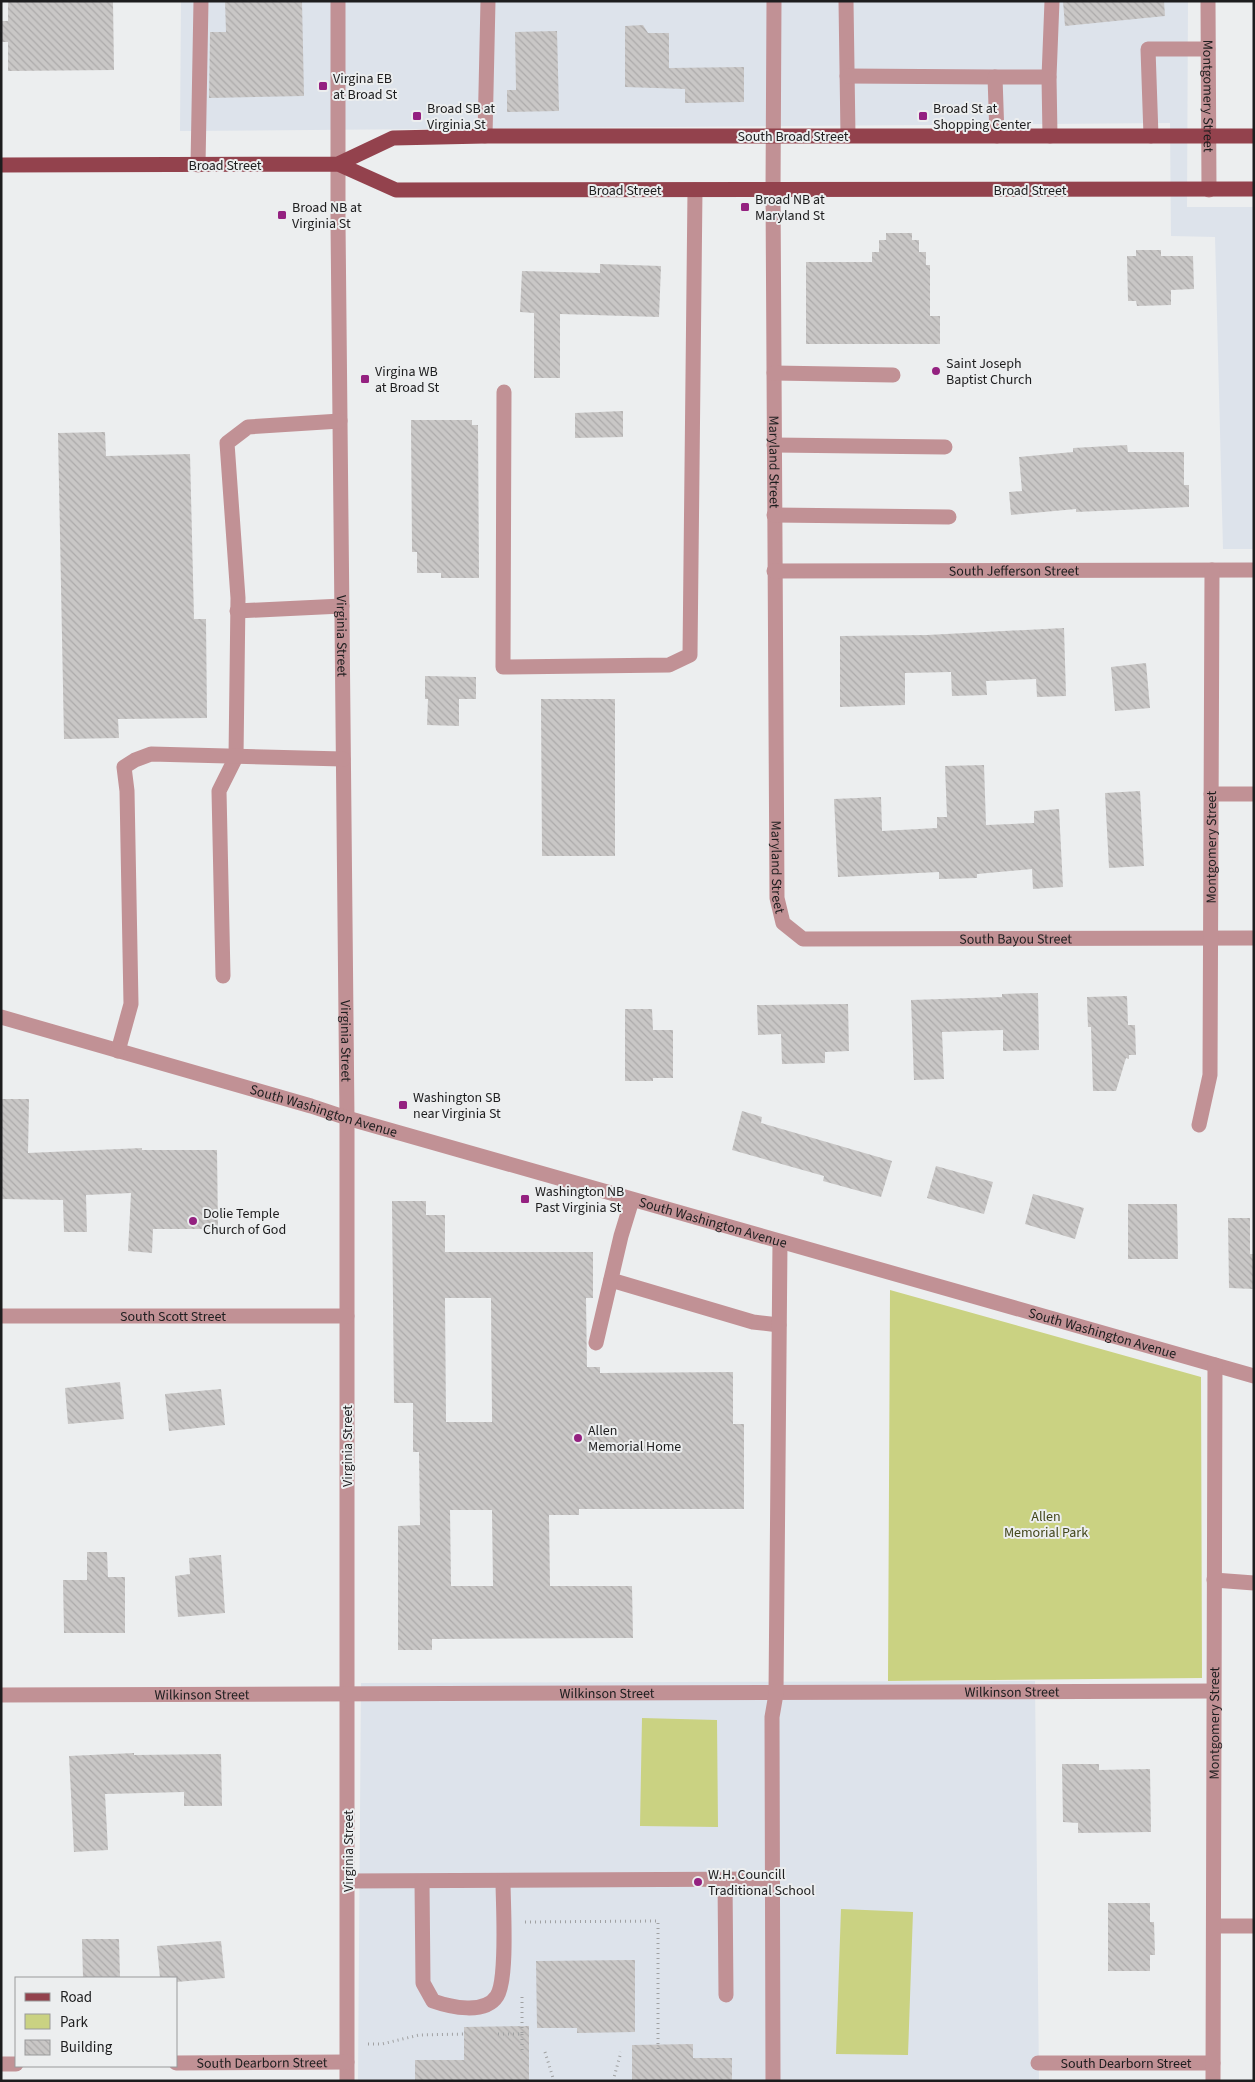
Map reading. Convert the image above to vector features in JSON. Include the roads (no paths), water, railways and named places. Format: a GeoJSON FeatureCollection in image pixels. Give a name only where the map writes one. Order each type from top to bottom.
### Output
{"type":"FeatureCollection","features":[{"type":"Feature","properties":{"kind":"main road","name":"South Broad Street"},"geometry":{"type":"LineString","coordinates":[[338,164],[393,138],[485,136],[1254,136]]}},
{"type":"Feature","properties":{"kind":"main road","name":"Broad Street"},"geometry":{"type":"LineString","coordinates":[[1,165],[338,164],[396,190],[1254,190]]}},
{"type":"Feature","properties":{"kind":"street"},"geometry":{"type":"LineString","coordinates":[[198,165],[201,1]]}},
{"type":"Feature","properties":{"kind":"street","name":"Virginia Street"},"geometry":{"type":"LineString","coordinates":[[338,1],[347,1118],[347,2081]]}},
{"type":"Feature","properties":{"kind":"street"},"geometry":{"type":"LineString","coordinates":[[485,136],[488,1]]}},
{"type":"Feature","properties":{"kind":"street","name":"Maryland Street"},"geometry":{"type":"LineString","coordinates":[[774,1],[774,571],[777,898],[783,923]]}},
{"type":"Feature","properties":{"kind":"street"},"geometry":{"type":"LineString","coordinates":[[846,1],[848,136]]}},
{"type":"Feature","properties":{"kind":"street"},"geometry":{"type":"LineString","coordinates":[[1050,136],[1052,1]]}},
{"type":"Feature","properties":{"kind":"street","name":"Montgomery Street"},"geometry":{"type":"LineString","coordinates":[[1208,1],[1209,190]]}},
{"type":"Feature","properties":{"kind":"street"},"geometry":{"type":"LineString","coordinates":[[1150,136],[1148,49],[1208,49]]}},
{"type":"Feature","properties":{"kind":"street"},"geometry":{"type":"LineString","coordinates":[[847,76],[1050,77]]}},
{"type":"Feature","properties":{"kind":"street"},"geometry":{"type":"LineString","coordinates":[[995,77],[997,136]]}},
{"type":"Feature","properties":{"kind":"street"},"geometry":{"type":"LineString","coordinates":[[504,392],[503,667],[669,665],[690,655],[695,190]]}},
{"type":"Feature","properties":{"kind":"street"},"geometry":{"type":"LineString","coordinates":[[774,373],[893,375]]}},
{"type":"Feature","properties":{"kind":"street"},"geometry":{"type":"LineString","coordinates":[[223,976],[219,791],[236,757],[237,610],[227,442],[248,427],[340,421]]}},
{"type":"Feature","properties":{"kind":"street"},"geometry":{"type":"LineString","coordinates":[[774,445],[945,447]]}},
{"type":"Feature","properties":{"kind":"street"},"geometry":{"type":"LineString","coordinates":[[774,515],[949,517]]}},
{"type":"Feature","properties":{"kind":"street","name":"Montgomery Street"},"geometry":{"type":"LineString","coordinates":[[1199,1125],[1210,1075],[1212,570]]}},
{"type":"Feature","properties":{"kind":"street","name":"South Jefferson Street"},"geometry":{"type":"LineString","coordinates":[[774,571],[1254,570]]}},
{"type":"Feature","properties":{"kind":"street"},"geometry":{"type":"LineString","coordinates":[[237,610],[342,606]]}},
{"type":"Feature","properties":{"kind":"street"},"geometry":{"type":"LineString","coordinates":[[118,1051],[131,1004],[127,791],[124,768],[135,760],[151,754],[343,759]]}},
{"type":"Feature","properties":{"kind":"street"},"geometry":{"type":"LineString","coordinates":[[1211,794],[1254,794]]}},
{"type":"Feature","properties":{"kind":"street","name":"South Bayou Street"},"geometry":{"type":"LineString","coordinates":[[783,923],[804,939],[1254,938]]}},
{"type":"Feature","properties":{"kind":"street","name":"South Washington Avenue"},"geometry":{"type":"LineString","coordinates":[[1,1017],[632,1200],[1254,1376]]}},
{"type":"Feature","properties":{"kind":"street"},"geometry":{"type":"LineString","coordinates":[[596,1343],[621,1236],[632,1200]]}},
{"type":"Feature","properties":{"kind":"street"},"geometry":{"type":"LineString","coordinates":[[773,2081],[772,1717],[776,1694],[780,1242]]}},
{"type":"Feature","properties":{"kind":"street"},"geometry":{"type":"LineString","coordinates":[[611,1280],[753,1322],[779,1325]]}},
{"type":"Feature","properties":{"kind":"street","name":"South Scott Street"},"geometry":{"type":"LineString","coordinates":[[1,1316],[347,1316]]}},
{"type":"Feature","properties":{"kind":"street","name":"Montgomery Street"},"geometry":{"type":"LineString","coordinates":[[1213,2081],[1215,1365]]}},
{"type":"Feature","properties":{"kind":"street"},"geometry":{"type":"LineString","coordinates":[[1214,1580],[1254,1584]]}},
{"type":"Feature","properties":{"kind":"street","name":"Wilkinson Street"},"geometry":{"type":"LineString","coordinates":[[1,1695],[348,1693],[776,1694],[1213,1691]]}},
{"type":"Feature","properties":{"kind":"street"},"geometry":{"type":"LineString","coordinates":[[725,1879],[726,1995]]}},
{"type":"Feature","properties":{"kind":"street"},"geometry":{"type":"LineString","coordinates":[[348,1881],[773,1879]]}},
{"type":"Feature","properties":{"kind":"street"},"geometry":{"type":"LineString","coordinates":[[422,1882],[423,1983],[433,2001],[448,2006],[483,2007],[497,1996],[503,1979],[503,1881]]}},
{"type":"Feature","properties":{"kind":"street"},"geometry":{"type":"LineString","coordinates":[[1214,1926],[1254,1926]]}},
{"type":"Feature","properties":{"kind":"street","name":"South Dearborn Street"},"geometry":{"type":"LineString","coordinates":[[178,2063],[347,2062]]}},
{"type":"Feature","properties":{"kind":"street","name":"South Dearborn Street"},"geometry":{"type":"LineString","coordinates":[[1038,2063],[1213,2062]]}},
{"type":"Feature","properties":{"kind":"street"},"geometry":{"type":"LineString","coordinates":[[1,2064],[15,2064]]}},
{"type":"Feature","properties":{"kind":"place","name":"Virgina EB at Broad St"},"geometry":{"type":"Point","coordinates":[323,86]}},
{"type":"Feature","properties":{"kind":"place","name":"Broad SB at Virginia St"},"geometry":{"type":"Point","coordinates":[417,116]}},
{"type":"Feature","properties":{"kind":"place","name":"Broad St at Shopping Center"},"geometry":{"type":"Point","coordinates":[923,116]}},
{"type":"Feature","properties":{"kind":"place","name":"Broad NB at Maryland St"},"geometry":{"type":"Point","coordinates":[745,207]}},
{"type":"Feature","properties":{"kind":"place","name":"Broad NB at Virginia St"},"geometry":{"type":"Point","coordinates":[282,215]}},
{"type":"Feature","properties":{"kind":"place","name":"Saint Joseph Baptist Church"},"geometry":{"type":"Point","coordinates":[936,371]}},
{"type":"Feature","properties":{"kind":"place","name":"Virgina WB at Broad St"},"geometry":{"type":"Point","coordinates":[365,379]}},
{"type":"Feature","properties":{"kind":"place","name":"Washington SB near Virginia St"},"geometry":{"type":"Point","coordinates":[403,1105]}},
{"type":"Feature","properties":{"kind":"place","name":"Washington NB Past Virginia St"},"geometry":{"type":"Point","coordinates":[525,1199]}},
{"type":"Feature","properties":{"kind":"place","name":"Dolie Temple Church of God"},"geometry":{"type":"Point","coordinates":[193,1221]}},
{"type":"Feature","properties":{"kind":"place","name":"Allen Memorial Home"},"geometry":{"type":"Point","coordinates":[578,1438]}},
{"type":"Feature","properties":{"kind":"place","name":"W.H. Councill Traditional School"},"geometry":{"type":"Point","coordinates":[698,1882]}},
{"type":"Feature","properties":{"kind":"park label","name":"Allen Memorial Park"},"geometry":{"type":"Point","coordinates":[1046,1524]}}]}
